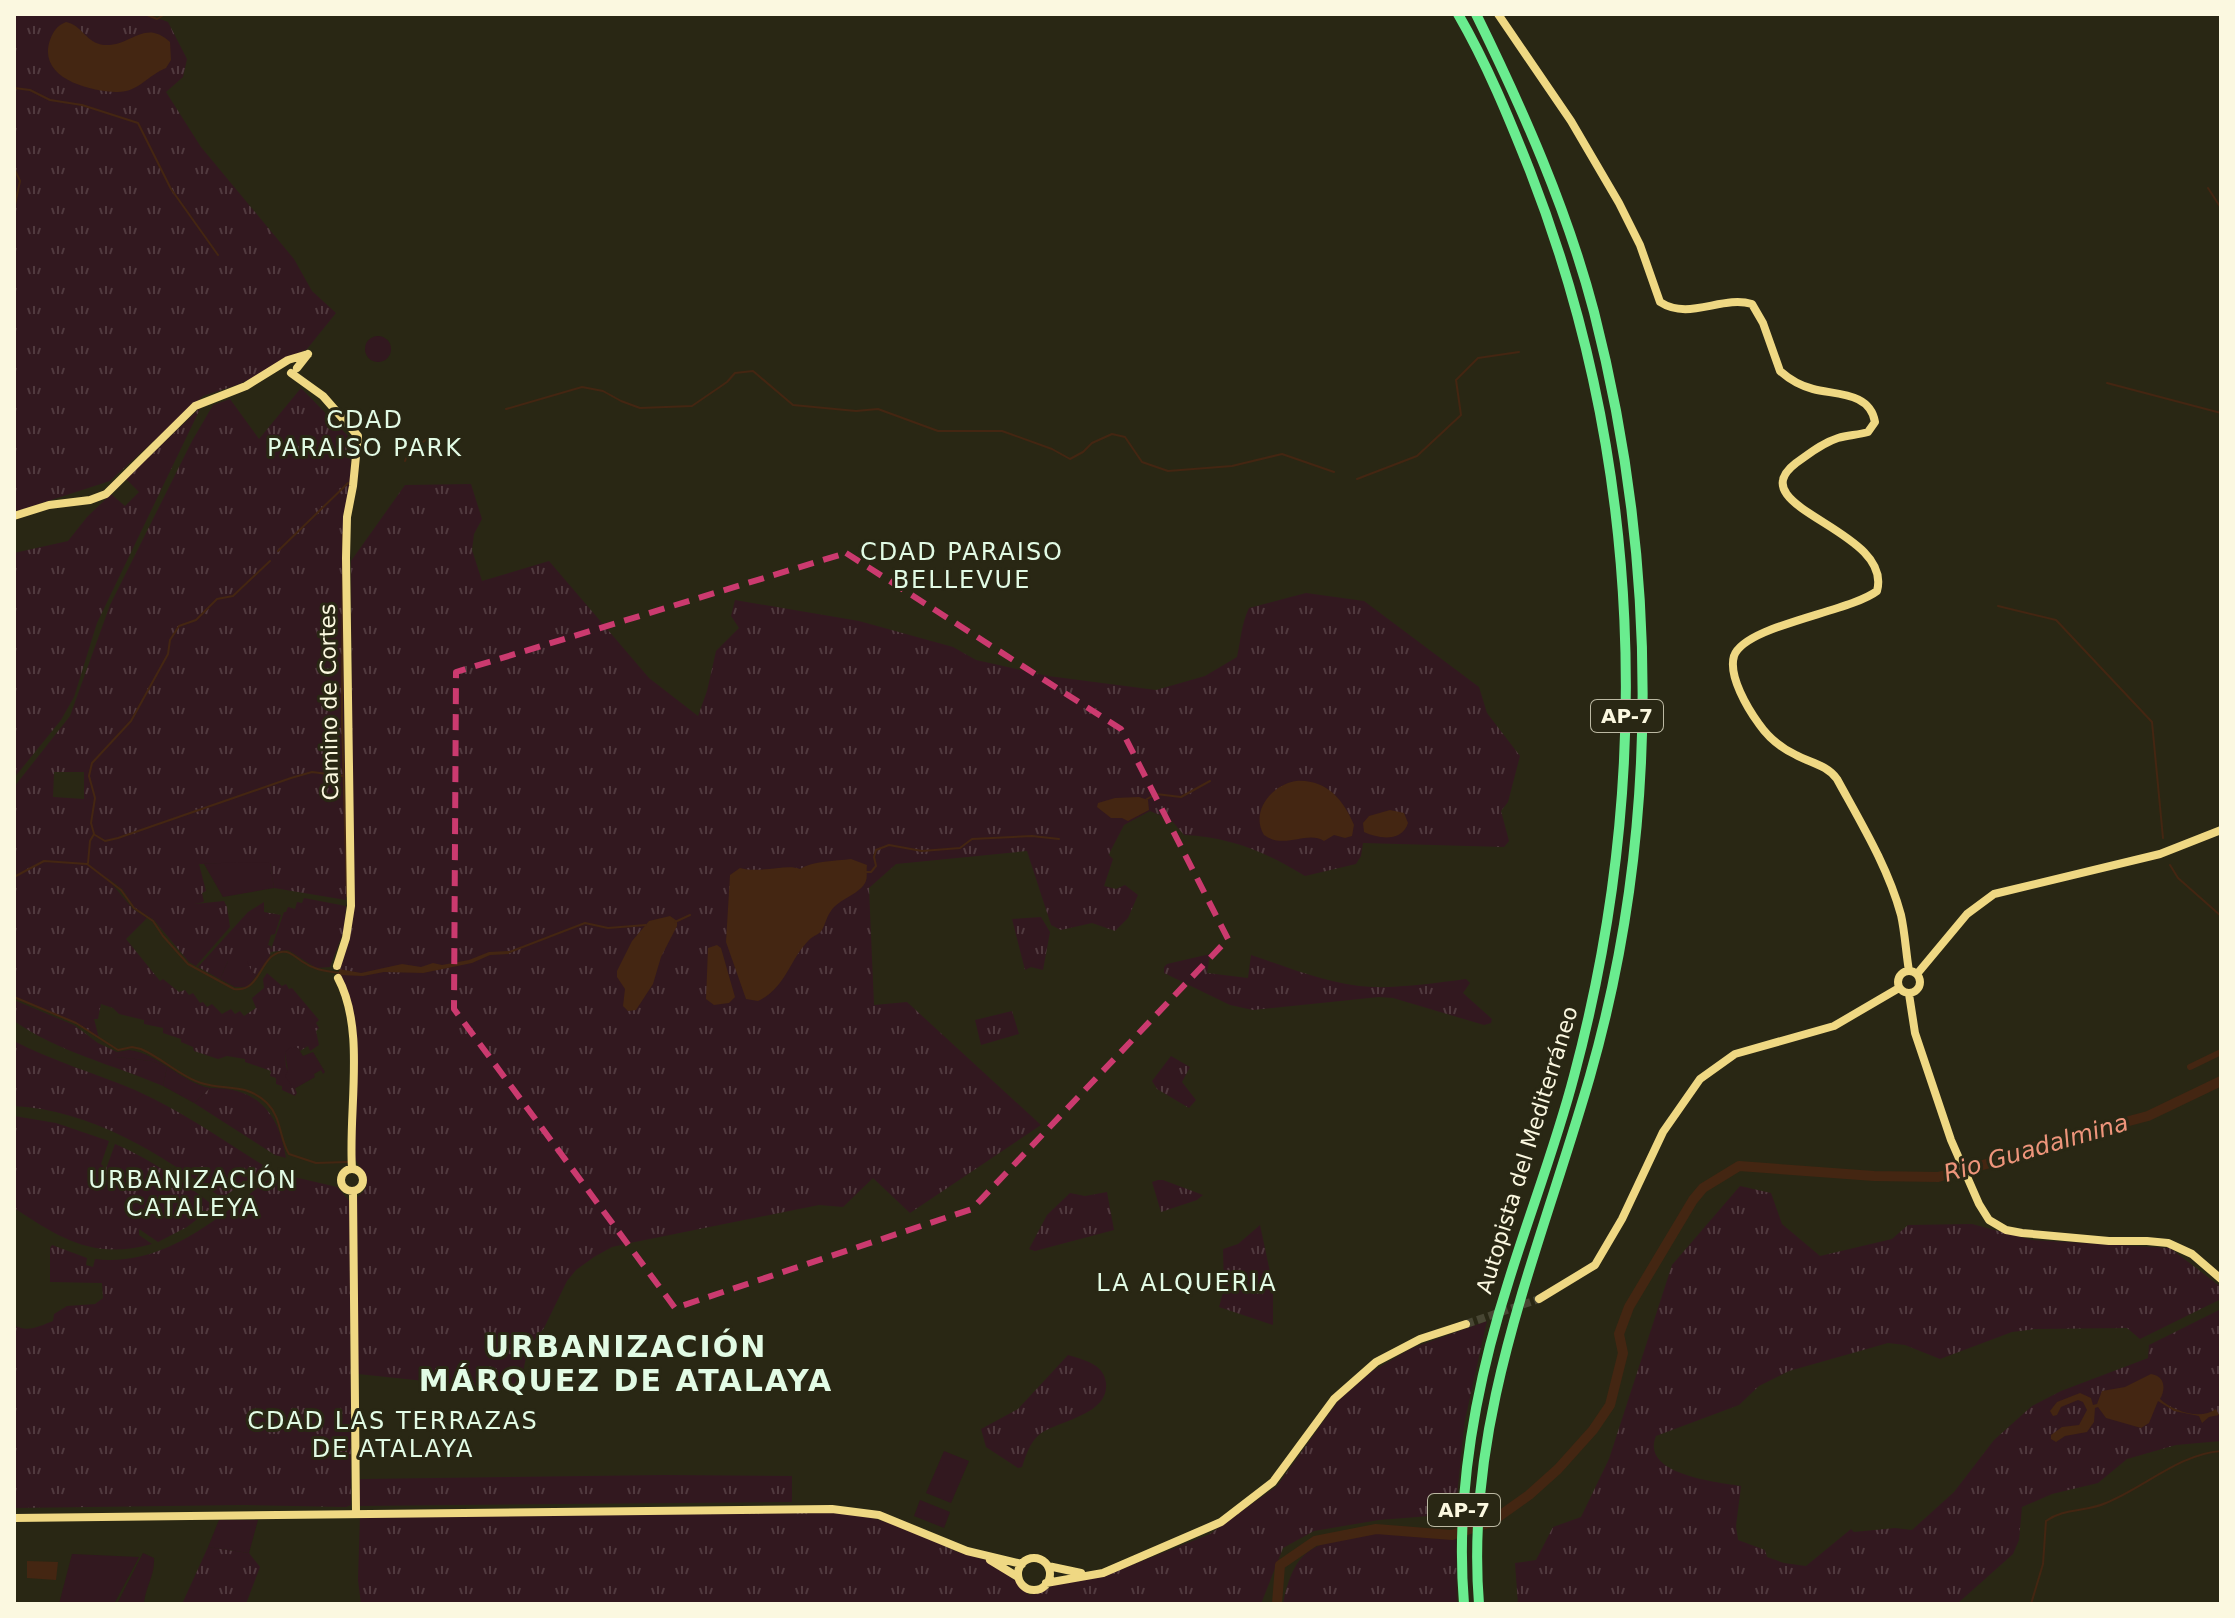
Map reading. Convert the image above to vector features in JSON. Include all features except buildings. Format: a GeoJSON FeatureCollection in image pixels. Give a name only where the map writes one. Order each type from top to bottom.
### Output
{"type":"FeatureCollection","features":[{"type":"Feature","properties":{"kind":"highway","name":"Autopista del Mediterráneo"},"geometry":{"type":"LineString","coordinates":[[1458,14],[1510,122],[1541,201],[1576,307],[1604,430],[1615,503],[1625,591],[1627,672],[1618,851],[1607,926],[1593,1001],[1573,1079],[1492,1336],[1473,1426],[1463,1522],[1463,1600]]}},
{"type":"Feature","properties":{"kind":"highway","name":"Autopista del Mediterráneo"},"geometry":{"type":"LineString","coordinates":[[1476,14],[1524,114],[1574,246],[1593,310],[1625,460],[1639,586],[1642,658],[1642,758],[1627,903],[1608,1002],[1576,1124],[1513,1321],[1488,1428],[1480,1512],[1479,1604]]}},
{"type":"Feature","properties":{"kind":"street"},"geometry":{"type":"LineString","coordinates":[[1498,14],[1571,121],[1614,193],[1640,245],[1660,302],[1679,308],[1734,302],[1752,304],[1763,323],[1780,371],[1811,388],[1856,398],[1873,414],[1875,422],[1868,432],[1822,445],[1786,471],[1781,483],[1782,490],[1793,503],[1839,530],[1865,552],[1875,567],[1879,584],[1877,591],[1843,606],[1788,623],[1745,644],[1734,656],[1733,670],[1759,724],[1776,743],[1829,769],[1837,779],[1893,891],[1913,973],[1920,979],[1919,988],[1909,994]]}},
{"type":"Feature","properties":{"kind":"street","name":"Camino de Cortes"},"geometry":{"type":"LineString","coordinates":[[14,516],[49,505],[90,500],[106,494],[195,406],[246,386],[271,372],[291,367],[323,396],[358,436],[346,544],[351,906],[346,938],[337,966]]}},
{"type":"Feature","properties":{"kind":"street"},"geometry":{"type":"LineString","coordinates":[[1899,988],[1899,977],[1913,973],[1967,914],[1989,897],[2006,890],[2047,883],[2160,854],[2221,830]]}},
{"type":"Feature","properties":{"kind":"street"},"geometry":{"type":"LineString","coordinates":[[338,978],[351,1018],[352,1168]]}},
{"type":"Feature","properties":{"kind":"street"},"geometry":{"type":"LineString","coordinates":[[1899,988],[1909,994]]}},
{"type":"Feature","properties":{"kind":"street"},"geometry":{"type":"LineString","coordinates":[[1539,1299],[1595,1265],[1622,1219],[1663,1132],[1700,1079],[1735,1054],[1834,1026],[1899,988]]}},
{"type":"Feature","properties":{"kind":"street"},"geometry":{"type":"LineString","coordinates":[[1909,994],[1915,1033],[1951,1140],[1989,1220],[2006,1230],[2109,1241],[2168,1243],[2192,1254],[2221,1279]]}},
{"type":"Feature","properties":{"kind":"street"},"geometry":{"type":"LineString","coordinates":[[352,1168],[362,1177],[361,1187],[353,1192],[346,1190],[342,1181],[344,1172],[352,1168]]}},
{"type":"Feature","properties":{"kind":"street"},"geometry":{"type":"LineString","coordinates":[[353,1192],[356,1512]]}},
{"type":"Feature","properties":{"kind":"street"},"geometry":{"type":"LineString","coordinates":[[1046,1583],[1103,1573],[1221,1522],[1273,1482],[1334,1399],[1376,1362],[1420,1339],[1466,1324]]}},
{"type":"Feature","properties":{"kind":"street"},"geometry":{"type":"LineString","coordinates":[[14,1518],[832,1509],[879,1515],[978,1555],[1018,1577],[1023,1585],[1032,1589],[1040,1588],[1050,1575],[1044,1561],[1035,1558],[1022,1564],[978,1555]]}},
{"type":"Feature","properties":{"kind":"street"},"geometry":{"type":"LineString","coordinates":[[1018,1577],[1022,1564]]}},
{"type":"Feature","properties":{"kind":"street"},"geometry":{"type":"LineString","coordinates":[[1048,1566],[1081,1573],[1118,1567]]}},
{"type":"Feature","properties":{"kind":"highlighted area"},"geometry":{"type":"Polygon","coordinates":[[[846,553],[1121,729],[1228,939],[972,1209],[675,1308],[454,1009],[456,672],[846,553]]]}},
{"type":"Feature","properties":{"kind":"green space"},"geometry":{"type":"Polygon","coordinates":[[[14,14],[147,14],[168,22],[187,59],[183,77],[166,92],[201,147],[294,259],[312,291],[336,313],[307,349],[240,384],[203,396],[110,481],[14,512],[14,14]]]}},
{"type":"Feature","properties":{"kind":"green space"},"geometry":{"type":"Polygon","coordinates":[[[378,336],[387,340],[391,349],[387,358],[378,362],[369,358],[365,349],[369,340],[378,336]]]}},
{"type":"Feature","properties":{"kind":"green space"},"geometry":{"type":"Polygon","coordinates":[[[301,388],[351,439],[350,486],[343,517],[346,900],[274,888],[270,863],[199,864],[206,891],[202,893],[204,902],[194,904],[224,901],[230,927],[196,966],[189,962],[154,920],[135,908],[122,889],[106,877],[133,909],[147,918],[126,939],[160,981],[163,979],[179,992],[185,990],[189,995],[193,993],[200,1003],[207,1007],[212,1004],[222,1014],[231,1009],[235,1014],[240,1011],[244,1016],[256,1008],[252,998],[264,988],[263,979],[267,973],[282,986],[286,984],[289,989],[292,988],[319,1020],[316,1031],[319,1045],[310,1051],[308,1046],[300,1051],[298,1048],[285,1053],[286,1066],[297,1093],[295,1096],[276,1084],[276,1078],[270,1076],[271,1071],[245,1062],[245,1059],[227,1056],[218,1059],[194,1051],[181,1039],[163,1033],[163,1028],[119,1014],[113,1008],[101,1004],[98,1019],[94,1019],[99,1038],[76,1023],[14,996],[14,787],[70,716],[110,605],[213,405],[230,399],[259,439],[301,388]],[[54,772],[53,797],[84,799],[84,772],[54,772]]]}},
{"type":"Feature","properties":{"kind":"green space"},"geometry":{"type":"Polygon","coordinates":[[[201,407],[97,623],[74,697],[61,720],[14,778],[14,553],[68,541],[111,494],[125,506],[139,492],[126,479],[201,407]]]}},
{"type":"Feature","properties":{"kind":"green space"},"geometry":{"type":"Polygon","coordinates":[[[471,484],[482,519],[474,534],[472,550],[482,581],[549,561],[649,678],[698,716],[716,651],[739,628],[731,616],[735,600],[859,621],[953,647],[976,660],[1048,676],[1156,690],[1205,676],[1237,657],[1249,608],[1306,593],[1364,601],[1479,687],[1487,713],[1520,756],[1508,802],[1501,811],[1509,841],[1504,847],[1363,843],[1356,864],[1305,876],[1247,847],[1184,835],[1171,820],[1150,811],[1124,825],[1109,855],[1113,859],[1104,886],[1116,889],[1125,885],[1138,895],[1128,918],[1115,931],[1092,923],[1061,930],[1051,925],[1027,851],[896,864],[869,888],[874,1005],[907,1002],[1041,1125],[910,1213],[873,1178],[843,1207],[819,1205],[612,1247],[576,1270],[567,1281],[544,1328],[528,1348],[519,1391],[358,1374],[356,1198],[367,1183],[355,1159],[352,1007],[339,975],[353,916],[351,561],[405,485],[471,484]]]}},
{"type":"Feature","properties":{"kind":"green space"},"geometry":{"type":"Polygon","coordinates":[[[270,863],[274,888],[223,897],[204,864],[270,863]]]}},
{"type":"Feature","properties":{"kind":"green space"},"geometry":{"type":"Polygon","coordinates":[[[304,898],[346,906],[344,930],[330,967],[316,968],[288,950],[270,952],[284,912],[288,907],[295,909],[297,902],[302,903],[304,898]]]}},
{"type":"Feature","properties":{"kind":"green space"},"geometry":{"type":"Polygon","coordinates":[[[264,902],[264,912],[281,915],[268,945],[271,946],[270,956],[257,975],[228,961],[220,979],[198,967],[248,912],[264,902]]]}},
{"type":"Feature","properties":{"kind":"green space"},"geometry":{"type":"Polygon","coordinates":[[[1041,917],[1050,932],[1043,970],[1031,967],[1025,970],[1012,919],[1041,917]]]}},
{"type":"Feature","properties":{"kind":"green space"},"geometry":{"type":"Polygon","coordinates":[[[1210,954],[1207,973],[1248,978],[1251,955],[1357,986],[1395,987],[1466,979],[1470,983],[1463,993],[1492,1019],[1491,1023],[1484,1025],[1393,998],[1379,997],[1253,1010],[1230,1005],[1164,973],[1167,964],[1210,954]]]}},
{"type":"Feature","properties":{"kind":"green space"},"geometry":{"type":"Polygon","coordinates":[[[228,961],[247,961],[257,975],[248,987],[235,987],[220,979],[228,961]]]}},
{"type":"Feature","properties":{"kind":"green space"},"geometry":{"type":"Polygon","coordinates":[[[14,1000],[74,1025],[98,1043],[117,1052],[117,1057],[152,1061],[167,1067],[163,1086],[68,1050],[31,1032],[14,1021],[14,1000]]]}},
{"type":"Feature","properties":{"kind":"green space"},"geometry":{"type":"Polygon","coordinates":[[[1012,1011],[1019,1034],[981,1045],[975,1020],[1012,1011]]]}},
{"type":"Feature","properties":{"kind":"green space"},"geometry":{"type":"Polygon","coordinates":[[[14,1041],[152,1098],[263,1165],[262,1170],[222,1198],[150,1151],[98,1125],[43,1109],[14,1106],[14,1041]]]}},
{"type":"Feature","properties":{"kind":"green space"},"geometry":{"type":"Polygon","coordinates":[[[290,1047],[298,1048],[303,1056],[313,1052],[325,1072],[323,1074],[321,1070],[294,1089],[285,1076],[288,1071],[285,1053],[290,1047]]]}},
{"type":"Feature","properties":{"kind":"green space"},"geometry":{"type":"Polygon","coordinates":[[[129,1050],[151,1057],[189,1080],[210,1088],[194,1103],[163,1086],[167,1067],[152,1061],[117,1057],[117,1052],[129,1050]]]}},
{"type":"Feature","properties":{"kind":"green space"},"geometry":{"type":"Polygon","coordinates":[[[1171,1056],[1190,1067],[1182,1082],[1196,1100],[1189,1108],[1157,1089],[1152,1081],[1171,1056]]]}},
{"type":"Feature","properties":{"kind":"green space"},"geometry":{"type":"Polygon","coordinates":[[[210,1088],[241,1092],[263,1106],[278,1128],[286,1158],[275,1155],[194,1103],[210,1088]]]}},
{"type":"Feature","properties":{"kind":"green space"},"geometry":{"type":"Polygon","coordinates":[[[14,1116],[56,1123],[109,1141],[101,1164],[106,1169],[115,1144],[166,1172],[214,1206],[187,1227],[158,1242],[139,1229],[139,1235],[152,1244],[131,1248],[95,1248],[63,1237],[14,1208],[14,1116]]]}},
{"type":"Feature","properties":{"kind":"green space"},"geometry":{"type":"Polygon","coordinates":[[[277,1173],[337,1187],[350,1202],[351,1505],[14,1508],[14,1325],[29,1329],[38,1327],[53,1321],[54,1314],[67,1306],[95,1304],[103,1298],[102,1283],[50,1282],[52,1245],[87,1258],[86,1265],[93,1267],[95,1259],[121,1260],[146,1255],[193,1234],[277,1173]]]}},
{"type":"Feature","properties":{"kind":"green space"},"geometry":{"type":"Polygon","coordinates":[[[1158,1180],[1203,1195],[1161,1212],[1152,1182],[1158,1180]]]}},
{"type":"Feature","properties":{"kind":"green space"},"geometry":{"type":"Polygon","coordinates":[[[1740,1186],[1771,1193],[1782,1224],[1820,1256],[1892,1239],[1908,1225],[1972,1224],[2032,1240],[2170,1248],[2221,1287],[2221,1299],[2140,1339],[2127,1328],[2035,1329],[2012,1332],[1940,1359],[1905,1345],[1888,1343],[1789,1371],[1759,1386],[1739,1405],[1656,1436],[1654,1449],[1659,1459],[1669,1467],[1698,1478],[1741,1486],[1736,1526],[1738,1540],[1765,1550],[1767,1557],[1806,1566],[1851,1529],[1854,1532],[1895,1528],[1912,1530],[1954,1492],[1994,1440],[2032,1406],[2061,1391],[2148,1358],[2149,1345],[2221,1309],[2221,1441],[2176,1445],[2127,1459],[2098,1483],[2052,1494],[2022,1507],[2019,1540],[2013,1554],[1957,1604],[1518,1604],[1515,1563],[1536,1560],[1553,1527],[1581,1517],[1609,1459],[1672,1265],[1740,1186]]]}},
{"type":"Feature","properties":{"kind":"green space"},"geometry":{"type":"Polygon","coordinates":[[[1107,1192],[1114,1230],[1035,1251],[1029,1249],[1047,1215],[1070,1193],[1085,1196],[1107,1192]]]}},
{"type":"Feature","properties":{"kind":"green space"},"geometry":{"type":"Polygon","coordinates":[[[1260,1225],[1273,1286],[1273,1325],[1219,1307],[1224,1289],[1223,1249],[1238,1244],[1260,1225]]]}},
{"type":"Feature","properties":{"kind":"green space"},"geometry":{"type":"Polygon","coordinates":[[[1487,1321],[1465,1420],[1455,1514],[1379,1520],[1314,1531],[1283,1548],[1261,1604],[361,1604],[358,1580],[360,1515],[816,1511],[863,1515],[989,1561],[1006,1571],[1029,1595],[1042,1592],[1058,1582],[1112,1573],[1210,1534],[1277,1486],[1338,1401],[1371,1372],[1412,1348],[1487,1321]]]}},
{"type":"Feature","properties":{"kind":"green space"},"geometry":{"type":"Polygon","coordinates":[[[1068,1355],[1101,1371],[1106,1383],[1105,1394],[1092,1410],[1040,1434],[1031,1445],[1022,1467],[1018,1468],[986,1447],[981,1429],[1018,1409],[1068,1355]]]}},
{"type":"Feature","properties":{"kind":"green space"},"geometry":{"type":"Polygon","coordinates":[[[944,1451],[969,1461],[951,1503],[926,1493],[944,1451]]]}},
{"type":"Feature","properties":{"kind":"green space"},"geometry":{"type":"Polygon","coordinates":[[[792,1476],[792,1502],[358,1506],[358,1480],[361,1479],[792,1476]]]}},
{"type":"Feature","properties":{"kind":"green space"},"geometry":{"type":"Polygon","coordinates":[[[920,1500],[950,1512],[944,1528],[914,1516],[920,1500]]]}},
{"type":"Feature","properties":{"kind":"green space"},"geometry":{"type":"Polygon","coordinates":[[[219,1520],[258,1520],[249,1553],[208,1547],[219,1520]]]}},
{"type":"Feature","properties":{"kind":"green space"},"geometry":{"type":"Polygon","coordinates":[[[1374,1533],[1456,1538],[1457,1604],[1283,1604],[1295,1568],[1312,1549],[1374,1533]]]}},
{"type":"Feature","properties":{"kind":"green space"},"geometry":{"type":"Polygon","coordinates":[[[208,1547],[249,1553],[260,1567],[246,1604],[182,1604],[208,1547]]]}},
{"type":"Feature","properties":{"kind":"green space"},"geometry":{"type":"Polygon","coordinates":[[[143,1553],[154,1558],[144,1604],[117,1604],[143,1553]]]}},
{"type":"Feature","properties":{"kind":"green space"},"geometry":{"type":"Polygon","coordinates":[[[72,1554],[139,1557],[114,1604],[59,1604],[72,1554]]]}},
{"type":"Feature","properties":{"kind":"shaded area"},"geometry":{"type":"Polygon","coordinates":[[[66,22],[104,45],[145,33],[161,35],[170,42],[171,60],[166,68],[124,92],[80,85],[58,73],[48,53],[53,34],[66,22]]]}},
{"type":"Feature","properties":{"kind":"shaded area"},"geometry":{"type":"Polygon","coordinates":[[[1296,781],[1316,783],[1332,792],[1345,807],[1354,825],[1352,836],[1334,835],[1324,841],[1310,838],[1280,841],[1264,835],[1260,817],[1265,801],[1278,788],[1296,781]]]}},
{"type":"Feature","properties":{"kind":"shaded area"},"geometry":{"type":"Polygon","coordinates":[[[1139,797],[1148,800],[1149,810],[1128,821],[1111,818],[1097,807],[1098,803],[1115,798],[1139,797]]]}},
{"type":"Feature","properties":{"kind":"shaded area"},"geometry":{"type":"Polygon","coordinates":[[[1390,810],[1404,813],[1408,823],[1401,833],[1383,837],[1364,832],[1363,823],[1369,816],[1390,810]]]}},
{"type":"Feature","properties":{"kind":"shaded area"},"geometry":{"type":"Polygon","coordinates":[[[851,859],[867,865],[865,883],[834,907],[822,930],[802,948],[775,989],[758,1001],[746,999],[726,942],[730,875],[740,868],[800,869],[818,863],[851,859]]]}},
{"type":"Feature","properties":{"kind":"shaded area"},"geometry":{"type":"Polygon","coordinates":[[[670,916],[677,921],[677,926],[661,957],[653,984],[636,1010],[628,1011],[623,1006],[625,989],[617,977],[617,971],[632,941],[649,921],[670,916]]]}},
{"type":"Feature","properties":{"kind":"shaded area"},"geometry":{"type":"Polygon","coordinates":[[[717,945],[721,948],[735,997],[729,1003],[714,1005],[706,999],[708,948],[717,945]]]}},
{"type":"Feature","properties":{"kind":"shaded area"},"geometry":{"type":"Polygon","coordinates":[[[509,951],[509,954],[490,955],[472,963],[423,973],[339,975],[339,969],[361,973],[402,964],[421,967],[433,963],[442,965],[489,952],[509,951]]]}},
{"type":"Feature","properties":{"kind":"shaded area"},"geometry":{"type":"Polygon","coordinates":[[[2151,1374],[2162,1380],[2160,1399],[2166,1404],[2195,1414],[2216,1409],[2219,1415],[2209,1417],[2202,1423],[2199,1416],[2174,1411],[2158,1401],[2149,1423],[2141,1428],[2106,1418],[2098,1407],[2087,1432],[2065,1436],[2056,1442],[2051,1439],[2051,1435],[2062,1427],[2079,1425],[2087,1410],[2078,1400],[2061,1407],[2053,1416],[2050,1411],[2057,1402],[2080,1393],[2091,1398],[2093,1405],[2097,1404],[2102,1391],[2125,1387],[2151,1374]]]}},
{"type":"Feature","properties":{"kind":"shaded area"},"geometry":{"type":"Polygon","coordinates":[[[27,1561],[58,1562],[56,1580],[27,1578],[27,1561]]]}},
{"type":"Feature","properties":{"kind":"waterway"},"geometry":{"type":"LineString","coordinates":[[145,14],[157,19],[165,14]]}},
{"type":"Feature","properties":{"kind":"waterway"},"geometry":{"type":"LineString","coordinates":[[14,88],[30,90],[50,100],[82,105],[138,123],[171,189],[218,255]]}},
{"type":"Feature","properties":{"kind":"waterway"},"geometry":{"type":"LineString","coordinates":[[14,168],[20,181],[14,209]]}},
{"type":"Feature","properties":{"kind":"waterway"},"geometry":{"type":"LineString","coordinates":[[2208,188],[2221,208]]}},
{"type":"Feature","properties":{"kind":"waterway"},"geometry":{"type":"LineString","coordinates":[[1357,479],[1417,456],[1461,415],[1456,380],[1478,358],[1519,352]]}},
{"type":"Feature","properties":{"kind":"waterway"},"geometry":{"type":"LineString","coordinates":[[506,409],[582,387],[603,391],[640,408],[692,406],[735,373],[753,371],[793,405],[856,411],[878,409],[938,431],[1002,431],[1070,459],[1092,443],[1112,434],[1125,437],[1142,462],[1168,471],[1232,466],[1282,454],[1334,472]]}},
{"type":"Feature","properties":{"kind":"waterway"},"geometry":{"type":"LineString","coordinates":[[2107,383],[2221,413]]}},
{"type":"Feature","properties":{"kind":"waterway"},"geometry":{"type":"LineString","coordinates":[[405,461],[409,451],[429,438]]}},
{"type":"Feature","properties":{"kind":"waterway"},"geometry":{"type":"LineString","coordinates":[[278,551],[348,483]]}},
{"type":"Feature","properties":{"kind":"waterway"},"geometry":{"type":"LineString","coordinates":[[343,534],[342,719],[347,896]]}},
{"type":"Feature","properties":{"kind":"waterway"},"geometry":{"type":"LineString","coordinates":[[88,863],[90,841],[94,834],[91,823],[95,798],[89,776],[92,763],[131,721],[168,654],[170,640],[179,626],[196,620],[217,599],[233,596],[270,561]]}},
{"type":"Feature","properties":{"kind":"waterway"},"geometry":{"type":"LineString","coordinates":[[1998,606],[2056,620],[2152,722],[2163,838]]}},
{"type":"Feature","properties":{"kind":"waterway"},"geometry":{"type":"LineString","coordinates":[[95,835],[105,841],[118,838],[312,772],[343,776]]}},
{"type":"Feature","properties":{"kind":"waterway"},"geometry":{"type":"LineString","coordinates":[[1147,799],[1156,794],[1181,797],[1210,781]]}},
{"type":"Feature","properties":{"kind":"waterway"},"geometry":{"type":"LineString","coordinates":[[865,872],[871,872],[876,866],[876,850],[889,845],[922,851],[960,848],[972,839],[1032,836],[1059,839]]}},
{"type":"Feature","properties":{"kind":"waterway"},"geometry":{"type":"LineString","coordinates":[[14,877],[44,861],[87,864],[121,890],[134,908],[153,921],[188,964],[234,989],[250,985],[268,960],[281,952],[290,953],[307,965],[339,973]]}},
{"type":"Feature","properties":{"kind":"waterway"},"geometry":{"type":"LineString","coordinates":[[2170,865],[2178,878],[2221,916]]}},
{"type":"Feature","properties":{"kind":"waterway"},"geometry":{"type":"LineString","coordinates":[[675,922],[690,915]]}},
{"type":"Feature","properties":{"kind":"waterway"},"geometry":{"type":"LineString","coordinates":[[507,953],[585,923],[608,928],[646,925]]}},
{"type":"Feature","properties":{"kind":"waterway"},"geometry":{"type":"LineString","coordinates":[[14,997],[76,1023],[118,1050],[141,1049],[194,1080],[251,1092],[272,1109],[289,1154],[316,1163],[348,1162]]}},
{"type":"Feature","properties":{"kind":"waterway"},"geometry":{"type":"LineString","coordinates":[[2190,1067],[2221,1052]]}},
{"type":"Feature","properties":{"kind":"waterway","name":"Rio Guadalmina"},"geometry":{"type":"LineString","coordinates":[[1277,1604],[1280,1565],[1315,1541],[1376,1529],[1452,1535],[1491,1522],[1558,1469],[1593,1430],[1610,1405],[1623,1353],[1619,1334],[1629,1307],[1693,1200],[1703,1188],[1739,1166],[1874,1176],[1938,1177],[2042,1144],[2148,1116],[2221,1081]]}},
{"type":"Feature","properties":{"kind":"waterway"},"geometry":{"type":"LineString","coordinates":[[2031,1604],[2043,1564],[2046,1521],[2060,1514],[2106,1503],[2191,1458],[2221,1451]]}},
{"type":"Feature","properties":{"kind":"tunnel"},"geometry":{"type":"LineString","coordinates":[[1466,1324],[1539,1299]]}},
{"type":"Feature","properties":{"kind":"district","name":"CDAD PARAISO PARK"},"geometry":{"type":"Point","coordinates":[365,434]}},
{"type":"Feature","properties":{"kind":"district","name":"CDAD PARAISO BELLEVUE"},"geometry":{"type":"Point","coordinates":[962,566]}},
{"type":"Feature","properties":{"kind":"district","name":"URBANIZACIÓN CATALEYA"},"geometry":{"type":"Point","coordinates":[193,1194]}},
{"type":"Feature","properties":{"kind":"district","name":"LA ALQUERIA"},"geometry":{"type":"Point","coordinates":[1187,1283]}},
{"type":"Feature","properties":{"kind":"district","name":"URBANIZACIÓN MÁRQUEZ DE ATALAYA"},"geometry":{"type":"Point","coordinates":[626,1363]}},
{"type":"Feature","properties":{"kind":"district","name":"CDAD LAS TERRAZAS DE ATALAYA"},"geometry":{"type":"Point","coordinates":[393,1435]}}]}
